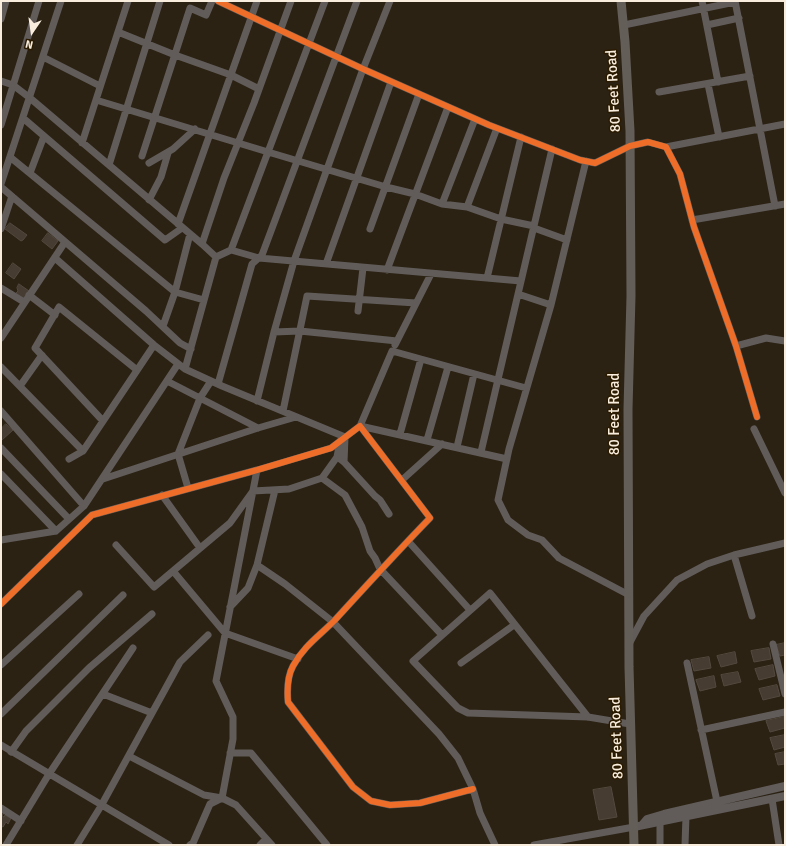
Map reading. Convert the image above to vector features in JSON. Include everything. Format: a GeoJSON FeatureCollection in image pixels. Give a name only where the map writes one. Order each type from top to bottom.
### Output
{"type":"FeatureCollection","features":[{"type":"Feature","properties":{"kind":"main road","name":"80 Feet Road"},"geometry":{"type":"LineString","coordinates":[[621,1],[624,25],[630,146],[631,296],[628,409],[629,645],[630,724],[638,826],[634,845]]}},
{"type":"Feature","properties":{"kind":"street"},"geometry":{"type":"LineString","coordinates":[[1,19],[6,1]]}},
{"type":"Feature","properties":{"kind":"street"},"geometry":{"type":"LineString","coordinates":[[1,125],[39,1]]}},
{"type":"Feature","properties":{"kind":"street"},"geometry":{"type":"LineString","coordinates":[[61,1],[1,185],[163,326],[180,343],[191,349]]}},
{"type":"Feature","properties":{"kind":"street"},"geometry":{"type":"LineString","coordinates":[[82,143],[128,1]]}},
{"type":"Feature","properties":{"kind":"street"},"geometry":{"type":"LineString","coordinates":[[109,165],[160,1]]}},
{"type":"Feature","properties":{"kind":"street"},"geometry":{"type":"LineString","coordinates":[[142,156],[190,8],[206,15],[212,1]]}},
{"type":"Feature","properties":{"kind":"street"},"geometry":{"type":"LineString","coordinates":[[218,1],[390,82],[475,119],[522,138],[595,163],[630,146],[648,142],[666,147],[785,124]]}},
{"type":"Feature","properties":{"kind":"street"},"geometry":{"type":"LineString","coordinates":[[23,118],[165,240],[180,226],[210,134],[257,1]]}},
{"type":"Feature","properties":{"kind":"street"},"geometry":{"type":"LineString","coordinates":[[202,244],[224,178],[259,89],[291,1]]}},
{"type":"Feature","properties":{"kind":"street"},"geometry":{"type":"LineString","coordinates":[[231,250],[325,1]]}},
{"type":"Feature","properties":{"kind":"street"},"geometry":{"type":"LineString","coordinates":[[188,488],[178,454],[200,398],[214,382],[252,264],[262,255],[357,1]]}},
{"type":"Feature","properties":{"kind":"street"},"geometry":{"type":"LineString","coordinates":[[257,401],[294,261],[328,169],[362,69],[390,1]]}},
{"type":"Feature","properties":{"kind":"street"},"geometry":{"type":"LineString","coordinates":[[702,1],[718,82]]}},
{"type":"Feature","properties":{"kind":"street"},"geometry":{"type":"LineString","coordinates":[[624,25],[735,2],[775,206]]}},
{"type":"Feature","properties":{"kind":"street"},"geometry":{"type":"LineString","coordinates":[[707,25],[739,18]]}},
{"type":"Feature","properties":{"kind":"street"},"geometry":{"type":"LineString","coordinates":[[118,32],[231,76],[259,89]]}},
{"type":"Feature","properties":{"kind":"street"},"geometry":{"type":"LineString","coordinates":[[43,58],[100,86]]}},
{"type":"Feature","properties":{"kind":"street"},"geometry":{"type":"LineString","coordinates":[[659,92],[750,76]]}},
{"type":"Feature","properties":{"kind":"street"},"geometry":{"type":"LineString","coordinates":[[1,82],[13,85],[30,98],[216,257]]}},
{"type":"Feature","properties":{"kind":"street"},"geometry":{"type":"LineString","coordinates":[[326,264],[390,82]]}},
{"type":"Feature","properties":{"kind":"street"},"geometry":{"type":"LineString","coordinates":[[708,84],[719,137]]}},
{"type":"Feature","properties":{"kind":"street"},"geometry":{"type":"LineString","coordinates":[[370,229],[419,94]]}},
{"type":"Feature","properties":{"kind":"street"},"geometry":{"type":"LineString","coordinates":[[96,100],[127,108],[297,161],[415,194],[442,204],[468,208],[502,219],[534,226],[534,228],[567,240]]}},
{"type":"Feature","properties":{"kind":"street"},"geometry":{"type":"LineString","coordinates":[[387,270],[448,107]]}},
{"type":"Feature","properties":{"kind":"street"},"geometry":{"type":"LineString","coordinates":[[442,204],[475,119]]}},
{"type":"Feature","properties":{"kind":"street"},"geometry":{"type":"LineString","coordinates":[[468,208],[497,128]]}},
{"type":"Feature","properties":{"kind":"street"},"geometry":{"type":"LineString","coordinates":[[150,163],[168,153],[195,130]]}},
{"type":"Feature","properties":{"kind":"street"},"geometry":{"type":"LineString","coordinates":[[30,173],[44,136]]}},
{"type":"Feature","properties":{"kind":"street"},"geometry":{"type":"LineString","coordinates":[[487,278],[522,138]]}},
{"type":"Feature","properties":{"kind":"street"},"geometry":{"type":"LineString","coordinates":[[666,147],[680,174],[692,220],[736,346],[757,417]]}},
{"type":"Feature","properties":{"kind":"street"},"geometry":{"type":"LineString","coordinates":[[481,452],[552,149]]}},
{"type":"Feature","properties":{"kind":"street"},"geometry":{"type":"LineString","coordinates":[[149,200],[162,177],[168,153]]}},
{"type":"Feature","properties":{"kind":"street"},"geometry":{"type":"LineString","coordinates":[[10,157],[175,292],[204,300]]}},
{"type":"Feature","properties":{"kind":"street"},"geometry":{"type":"LineString","coordinates":[[586,161],[551,305],[526,388],[507,459],[498,500],[508,520],[528,536],[542,540],[559,558],[629,595]]}},
{"type":"Feature","properties":{"kind":"street"},"geometry":{"type":"LineString","coordinates":[[1,229],[12,196]]}},
{"type":"Feature","properties":{"kind":"street"},"geometry":{"type":"LineString","coordinates":[[692,220],[785,204]]}},
{"type":"Feature","properties":{"kind":"street"},"geometry":{"type":"LineString","coordinates":[[163,326],[175,292],[190,234]]}},
{"type":"Feature","properties":{"kind":"street"},"geometry":{"type":"LineString","coordinates":[[1,338],[65,242]]}},
{"type":"Feature","properties":{"kind":"street"},"geometry":{"type":"LineString","coordinates":[[186,369],[216,257],[231,250],[259,258],[521,281]]}},
{"type":"Feature","properties":{"kind":"street"},"geometry":{"type":"LineString","coordinates":[[55,258],[154,345],[178,364],[214,382],[296,416],[343,439]]}},
{"type":"Feature","properties":{"kind":"street"},"geometry":{"type":"LineString","coordinates":[[358,311],[363,268]]}},
{"type":"Feature","properties":{"kind":"street"},"geometry":{"type":"LineString","coordinates":[[1,604],[92,515],[257,470],[331,448],[360,426],[392,350],[431,274]]}},
{"type":"Feature","properties":{"kind":"street"},"geometry":{"type":"LineString","coordinates":[[1,288],[27,298],[55,314]]}},
{"type":"Feature","properties":{"kind":"street"},"geometry":{"type":"LineString","coordinates":[[518,294],[551,305]]}},
{"type":"Feature","properties":{"kind":"street"},"geometry":{"type":"LineString","coordinates":[[283,411],[307,296],[416,304]]}},
{"type":"Feature","properties":{"kind":"street"},"geometry":{"type":"LineString","coordinates":[[103,421],[35,348],[59,307],[137,370]]}},
{"type":"Feature","properties":{"kind":"street"},"geometry":{"type":"LineString","coordinates":[[274,332],[300,332],[397,341]]}},
{"type":"Feature","properties":{"kind":"street"},"geometry":{"type":"LineString","coordinates":[[736,346],[766,338],[785,341]]}},
{"type":"Feature","properties":{"kind":"street"},"geometry":{"type":"LineString","coordinates":[[69,459],[83,451],[154,345]]}},
{"type":"Feature","properties":{"kind":"street"},"geometry":{"type":"LineString","coordinates":[[392,350],[526,388]]}},
{"type":"Feature","properties":{"kind":"street"},"geometry":{"type":"LineString","coordinates":[[20,386],[42,355]]}},
{"type":"Feature","properties":{"kind":"street"},"geometry":{"type":"LineString","coordinates":[[400,434],[421,359]]}},
{"type":"Feature","properties":{"kind":"street"},"geometry":{"type":"LineString","coordinates":[[1,545],[4,540],[56,531],[84,506],[178,364]]}},
{"type":"Feature","properties":{"kind":"street"},"geometry":{"type":"LineString","coordinates":[[1,367],[83,451]]}},
{"type":"Feature","properties":{"kind":"street"},"geometry":{"type":"LineString","coordinates":[[427,440],[448,367]]}},
{"type":"Feature","properties":{"kind":"street"},"geometry":{"type":"LineString","coordinates":[[456,447],[474,374]]}},
{"type":"Feature","properties":{"kind":"street"},"geometry":{"type":"LineString","coordinates":[[167,381],[258,428]]}},
{"type":"Feature","properties":{"kind":"street"},"geometry":{"type":"LineString","coordinates":[[1,411],[84,506]]}},
{"type":"Feature","properties":{"kind":"street"},"geometry":{"type":"LineString","coordinates":[[103,479],[296,416]]}},
{"type":"Feature","properties":{"kind":"street"},"geometry":{"type":"LineString","coordinates":[[360,426],[507,459]]}},
{"type":"Feature","properties":{"kind":"street"},"geometry":{"type":"LineString","coordinates":[[360,426],[430,518],[380,569],[333,622],[305,648],[292,667],[287,687],[288,702],[353,787],[371,801],[390,805],[420,803],[473,788]]}},
{"type":"Feature","properties":{"kind":"street"},"geometry":{"type":"LineString","coordinates":[[754,429],[785,493]]}},
{"type":"Feature","properties":{"kind":"street"},"geometry":{"type":"LineString","coordinates":[[253,491],[289,489],[322,478],[337,457],[343,439]]}},
{"type":"Feature","properties":{"kind":"street"},"geometry":{"type":"LineString","coordinates":[[343,439],[344,462]]}},
{"type":"Feature","properties":{"kind":"street"},"geometry":{"type":"LineString","coordinates":[[402,480],[442,444]]}},
{"type":"Feature","properties":{"kind":"street"},"geometry":{"type":"LineString","coordinates":[[1,448],[69,519]]}},
{"type":"Feature","properties":{"kind":"street"},"geometry":{"type":"LineString","coordinates":[[337,457],[344,462],[380,500],[389,514]]}},
{"type":"Feature","properties":{"kind":"street"},"geometry":{"type":"LineString","coordinates":[[222,798],[233,739],[233,717],[216,681],[257,470]]}},
{"type":"Feature","properties":{"kind":"street"},"geometry":{"type":"LineString","coordinates":[[1,474],[56,531]]}},
{"type":"Feature","properties":{"kind":"street"},"geometry":{"type":"LineString","coordinates":[[322,478],[346,495],[362,527],[370,551],[380,569],[442,636]]}},
{"type":"Feature","properties":{"kind":"street"},"geometry":{"type":"LineString","coordinates":[[230,607],[248,588],[257,565],[275,490]]}},
{"type":"Feature","properties":{"kind":"street"},"geometry":{"type":"LineString","coordinates":[[116,545],[154,587],[230,523],[253,491]]}},
{"type":"Feature","properties":{"kind":"street"},"geometry":{"type":"LineString","coordinates":[[162,495],[200,548]]}},
{"type":"Feature","properties":{"kind":"street"},"geometry":{"type":"LineString","coordinates":[[408,541],[470,610]]}},
{"type":"Feature","properties":{"kind":"street"},"geometry":{"type":"LineString","coordinates":[[629,645],[644,616],[677,580],[707,564],[734,555],[785,543]]}},
{"type":"Feature","properties":{"kind":"street"},"geometry":{"type":"LineString","coordinates":[[734,555],[752,616]]}},
{"type":"Feature","properties":{"kind":"street"},"geometry":{"type":"LineString","coordinates":[[257,565],[285,584],[333,622],[439,734],[458,758],[473,788],[480,813],[496,845]]}},
{"type":"Feature","properties":{"kind":"street"},"geometry":{"type":"LineString","coordinates":[[173,570],[225,633],[298,658]]}},
{"type":"Feature","properties":{"kind":"street"},"geometry":{"type":"LineString","coordinates":[[588,717],[490,593],[413,661],[458,708],[468,713],[588,717],[630,724]]}},
{"type":"Feature","properties":{"kind":"street"},"geometry":{"type":"LineString","coordinates":[[1,665],[78,594]]}},
{"type":"Feature","properties":{"kind":"street"},"geometry":{"type":"LineString","coordinates":[[1,714],[123,595]]}},
{"type":"Feature","properties":{"kind":"street"},"geometry":{"type":"LineString","coordinates":[[11,752],[26,731],[90,668],[152,614]]}},
{"type":"Feature","properties":{"kind":"street"},"geometry":{"type":"LineString","coordinates":[[461,663],[514,625]]}},
{"type":"Feature","properties":{"kind":"street"},"geometry":{"type":"LineString","coordinates":[[77,845],[101,806],[180,662],[208,635]]}},
{"type":"Feature","properties":{"kind":"street"},"geometry":{"type":"LineString","coordinates":[[773,644],[785,694]]}},
{"type":"Feature","properties":{"kind":"street"},"geometry":{"type":"LineString","coordinates":[[6,845],[49,774],[134,648]]}},
{"type":"Feature","properties":{"kind":"street"},"geometry":{"type":"LineString","coordinates":[[686,663],[718,804]]}},
{"type":"Feature","properties":{"kind":"street"},"geometry":{"type":"LineString","coordinates":[[103,694],[152,713]]}},
{"type":"Feature","properties":{"kind":"street"},"geometry":{"type":"LineString","coordinates":[[701,730],[785,712]]}},
{"type":"Feature","properties":{"kind":"street"},"geometry":{"type":"LineString","coordinates":[[1,746],[169,845]]}},
{"type":"Feature","properties":{"kind":"street"},"geometry":{"type":"LineString","coordinates":[[230,753],[251,753],[328,845]]}},
{"type":"Feature","properties":{"kind":"street"},"geometry":{"type":"LineString","coordinates":[[129,756],[204,795],[222,798],[236,805],[272,845]]}},
{"type":"Feature","properties":{"kind":"street"},"geometry":{"type":"LineString","coordinates":[[638,826],[652,817],[718,804],[785,786]]}},
{"type":"Feature","properties":{"kind":"street"},"geometry":{"type":"LineString","coordinates":[[534,845],[660,822],[686,816],[718,804],[785,796]]}},
{"type":"Feature","properties":{"kind":"street"},"geometry":{"type":"LineString","coordinates":[[190,845],[193,843],[210,804],[222,798]]}},
{"type":"Feature","properties":{"kind":"street"},"geometry":{"type":"LineString","coordinates":[[772,798],[779,845]]}},
{"type":"Feature","properties":{"kind":"street"},"geometry":{"type":"LineString","coordinates":[[1,808],[21,821]]}},
{"type":"Feature","properties":{"kind":"street"},"geometry":{"type":"LineString","coordinates":[[685,845],[686,816]]}},
{"type":"Feature","properties":{"kind":"street"},"geometry":{"type":"LineString","coordinates":[[660,822],[660,845]]}},
{"type":"Feature","properties":{"kind":"street"},"geometry":{"type":"LineString","coordinates":[[260,845],[266,839]]}},
{"type":"Feature","properties":{"kind":"building"},"geometry":{"type":"Polygon","coordinates":[[[10,223],[27,235],[23,240],[21,241],[5,229],[10,223]]]}},
{"type":"Feature","properties":{"kind":"building"},"geometry":{"type":"Polygon","coordinates":[[[48,233],[58,241],[52,249],[42,241],[48,233]]]}},
{"type":"Feature","properties":{"kind":"building"},"geometry":{"type":"Polygon","coordinates":[[[13,263],[21,269],[14,279],[6,273],[13,263]]]}},
{"type":"Feature","properties":{"kind":"building"},"geometry":{"type":"Polygon","coordinates":[[[19,284],[29,291],[23,300],[15,294],[18,291],[17,288],[19,284]]]}},
{"type":"Feature","properties":{"kind":"building"},"geometry":{"type":"Polygon","coordinates":[[[6,424],[13,430],[2,440],[1,429],[6,424]]]}},
{"type":"Feature","properties":{"kind":"building"},"geometry":{"type":"Polygon","coordinates":[[[785,643],[785,655],[780,656],[776,645],[785,643]]]}},
{"type":"Feature","properties":{"kind":"building"},"geometry":{"type":"Polygon","coordinates":[[[769,648],[771,659],[754,662],[751,651],[769,648]]]}},
{"type":"Feature","properties":{"kind":"building"},"geometry":{"type":"Polygon","coordinates":[[[735,652],[737,663],[721,667],[717,656],[735,652]]]}},
{"type":"Feature","properties":{"kind":"building"},"geometry":{"type":"Polygon","coordinates":[[[709,657],[711,668],[694,671],[691,660],[709,657]]]}},
{"type":"Feature","properties":{"kind":"building"},"geometry":{"type":"Polygon","coordinates":[[[773,665],[775,676],[759,680],[755,669],[773,665]]]}},
{"type":"Feature","properties":{"kind":"building"},"geometry":{"type":"Polygon","coordinates":[[[738,672],[741,682],[724,686],[721,675],[738,672]]]}},
{"type":"Feature","properties":{"kind":"building"},"geometry":{"type":"Polygon","coordinates":[[[714,676],[716,687],[700,691],[696,680],[714,676]]]}},
{"type":"Feature","properties":{"kind":"building"},"geometry":{"type":"Polygon","coordinates":[[[777,685],[780,696],[763,700],[759,689],[777,685]]]}},
{"type":"Feature","properties":{"kind":"building"},"geometry":{"type":"Polygon","coordinates":[[[784,717],[785,728],[770,732],[766,721],[784,717]]]}},
{"type":"Feature","properties":{"kind":"building"},"geometry":{"type":"Polygon","coordinates":[[[785,735],[785,747],[774,750],[770,738],[785,735]]]}},
{"type":"Feature","properties":{"kind":"building"},"geometry":{"type":"Polygon","coordinates":[[[785,752],[785,764],[778,765],[775,754],[785,752]]]}},
{"type":"Feature","properties":{"kind":"building"},"geometry":{"type":"Polygon","coordinates":[[[611,787],[617,817],[599,820],[593,790],[611,787]]]}},
{"type":"Feature","properties":{"kind":"building"},"geometry":{"type":"Polygon","coordinates":[[[2,812],[4,813],[2,816],[4,817],[5,815],[11,818],[8,824],[6,822],[3,827],[1,826],[2,812]]]}},
{"type":"Feature","properties":{"kind":"cycle path"},"geometry":{"type":"LineString","coordinates":[[218,1],[363,69],[489,125],[580,160],[595,163],[630,146],[648,142],[666,147],[680,174],[694,227],[736,346],[757,417]]}},
{"type":"Feature","properties":{"kind":"cycle path"},"geometry":{"type":"LineString","coordinates":[[1,604],[92,515],[257,470],[331,448],[360,426],[430,518],[297,659],[289,679],[288,702],[353,787],[371,801],[390,805],[420,803],[473,789]]}}]}
